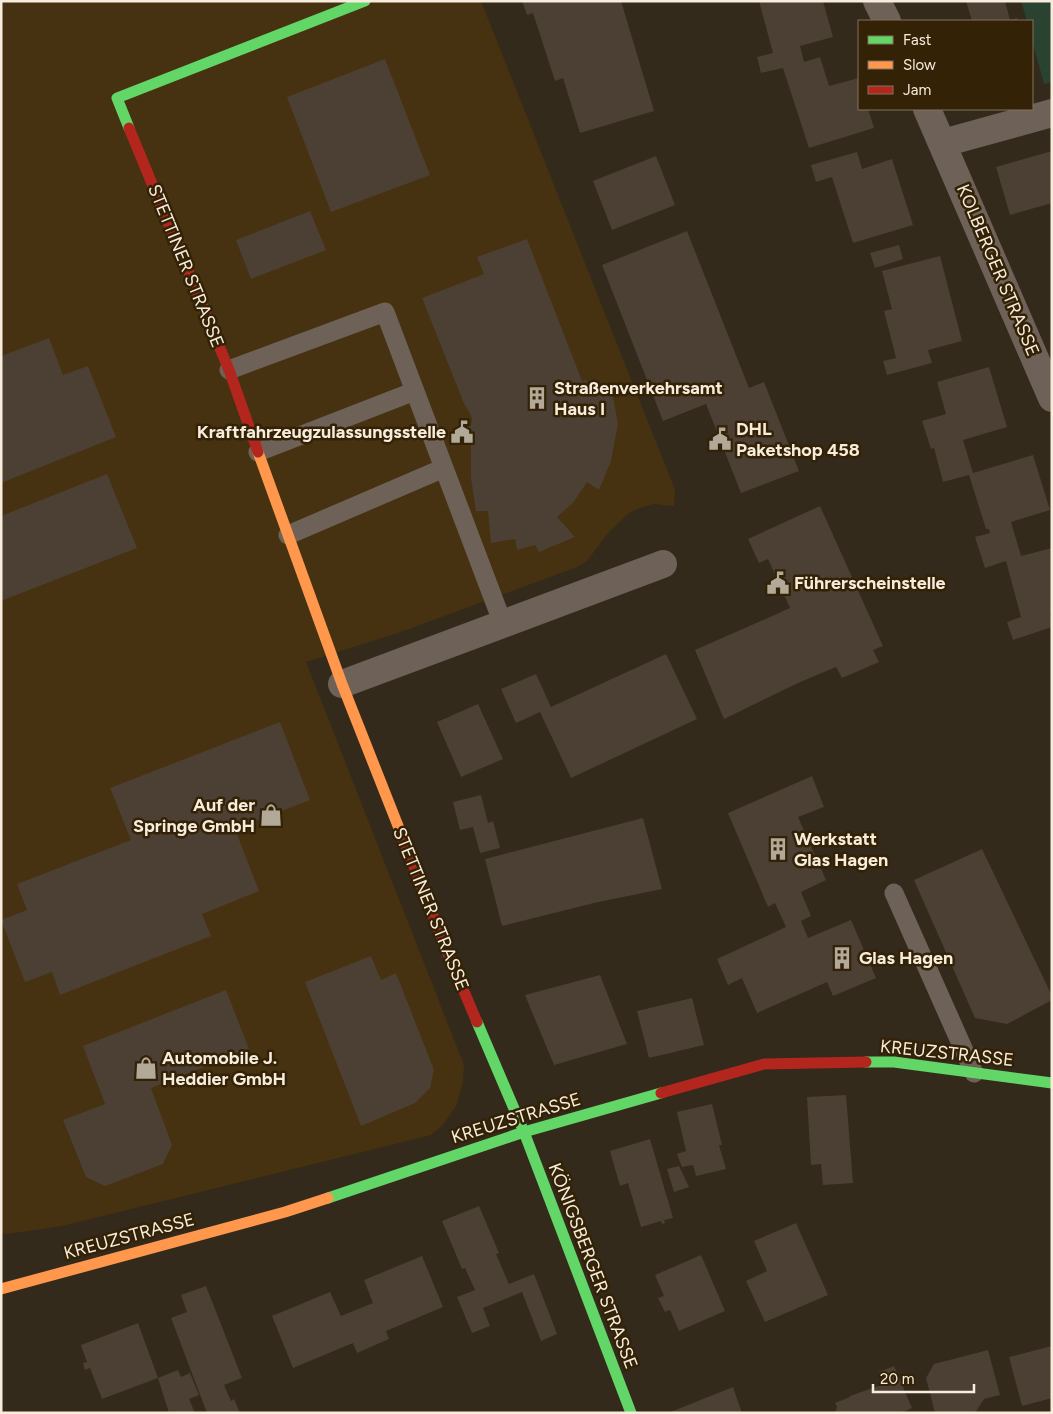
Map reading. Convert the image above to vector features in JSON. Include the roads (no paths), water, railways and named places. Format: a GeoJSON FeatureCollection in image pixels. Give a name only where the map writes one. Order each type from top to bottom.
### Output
{"type":"FeatureCollection","features":[{"type":"Feature","properties":{"kind":"street","name":"STETTINER STRASSE"},"geometry":{"type":"LineString","coordinates":[[365,1],[117,98],[228,370],[342,684],[446,949],[524,1132]]}},
{"type":"Feature","properties":{"kind":"street"},"geometry":{"type":"LineString","coordinates":[[877,1],[886,20]]}},
{"type":"Feature","properties":{"kind":"street","name":"KOLBERGER STRASSE"},"geometry":{"type":"LineString","coordinates":[[927,110],[1052,398]]}},
{"type":"Feature","properties":{"kind":"street"},"geometry":{"type":"LineString","coordinates":[[943,143],[1052,112]]}},
{"type":"Feature","properties":{"kind":"street"},"geometry":{"type":"LineString","coordinates":[[342,684],[663,564]]}},
{"type":"Feature","properties":{"kind":"street","name":"KREUZSTRASSE"},"geometry":{"type":"LineString","coordinates":[[1,1289],[285,1212],[524,1132],[764,1064],[894,1062],[1052,1084]]}},
{"type":"Feature","properties":{"kind":"street","name":"KÖNIGSBERGER STRASSE"},"geometry":{"type":"LineString","coordinates":[[524,1132],[630,1413]]}},
{"type":"Feature","properties":{"kind":"lane"},"geometry":{"type":"LineString","coordinates":[[228,370],[384,312],[503,624]]}},
{"type":"Feature","properties":{"kind":"lane"},"geometry":{"type":"LineString","coordinates":[[258,452],[415,391]]}},
{"type":"Feature","properties":{"kind":"lane"},"geometry":{"type":"LineString","coordinates":[[288,534],[444,468]]}},
{"type":"Feature","properties":{"kind":"lane"},"geometry":{"type":"LineString","coordinates":[[894,893],[974,1073]]}},
{"type":"Feature","properties":{"kind":"place","name":"Straßenverkehrsamt Haus I"},"geometry":{"type":"Point","coordinates":[537,398]}},
{"type":"Feature","properties":{"kind":"place","name":"Kraftfahrzeugzulassungsstelle"},"geometry":{"type":"Point","coordinates":[462,432]}},
{"type":"Feature","properties":{"kind":"place","name":"DHL Paketshop 458"},"geometry":{"type":"Point","coordinates":[720,439]}},
{"type":"Feature","properties":{"kind":"place","name":"Führerscheinstelle"},"geometry":{"type":"Point","coordinates":[778,583]}},
{"type":"Feature","properties":{"kind":"place","name":"Auf der Springe GmbH"},"geometry":{"type":"Point","coordinates":[271,815]}},
{"type":"Feature","properties":{"kind":"place","name":"Werkstatt Glas Hagen"},"geometry":{"type":"Point","coordinates":[778,849]}},
{"type":"Feature","properties":{"kind":"place","name":"Glas Hagen"},"geometry":{"type":"Point","coordinates":[842,958]}},
{"type":"Feature","properties":{"kind":"place","name":"Automobile J. Heddier GmbH"},"geometry":{"type":"Point","coordinates":[146,1068]}}]}
